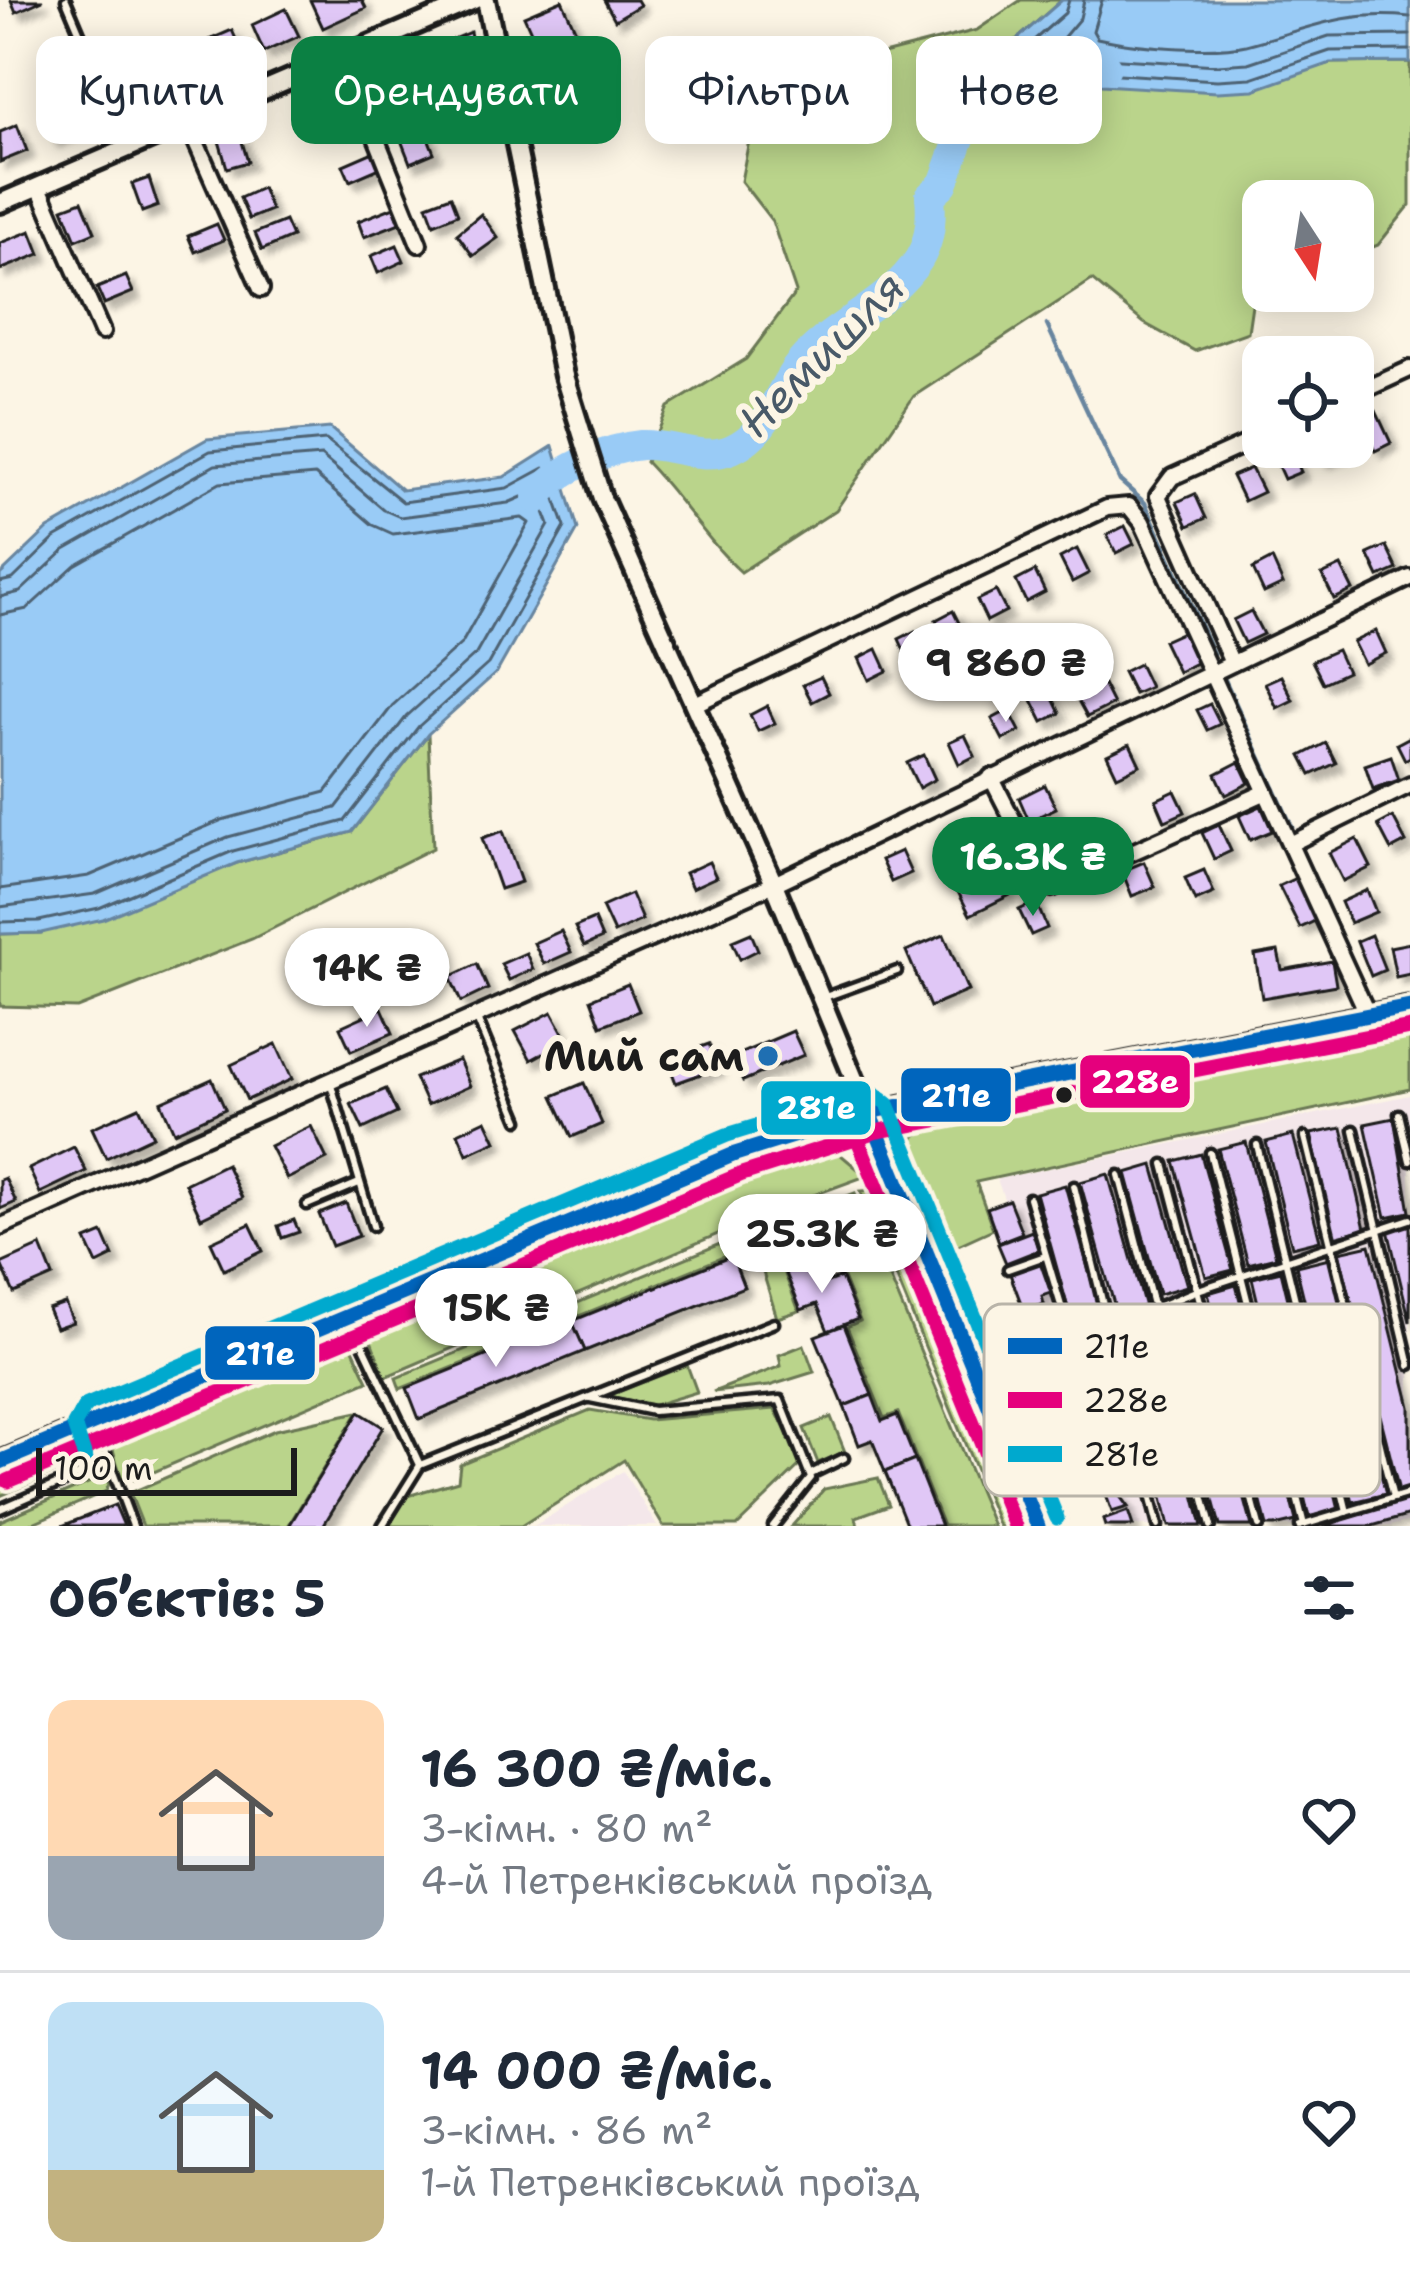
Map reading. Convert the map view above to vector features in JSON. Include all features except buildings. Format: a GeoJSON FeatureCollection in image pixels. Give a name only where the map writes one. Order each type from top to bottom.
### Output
{"type":"FeatureCollection","features":[{"type":"Feature","properties":{"kind":"street"},"geometry":{"type":"LineString","coordinates":[[390,36],[474,0]]}},
{"type":"Feature","properties":{"kind":"street"},"geometry":{"type":"LineString","coordinates":[[486,0],[575,415],[602,498],[774,884],[984,1392]]}},
{"type":"Feature","properties":{"kind":"street"},"geometry":{"type":"LineString","coordinates":[[0,203],[139,144]]}},
{"type":"Feature","properties":{"kind":"street"},"geometry":{"type":"LineString","coordinates":[[197,144],[262,289]]}},
{"type":"Feature","properties":{"kind":"street"},"geometry":{"type":"LineString","coordinates":[[379,144],[419,244]]}},
{"type":"Feature","properties":{"kind":"street"},"geometry":{"type":"LineString","coordinates":[[39,187],[102,332]]}},
{"type":"Feature","properties":{"kind":"street"},"geometry":{"type":"LineString","coordinates":[[1374,385],[1410,369]]}},
{"type":"Feature","properties":{"kind":"street"},"geometry":{"type":"LineString","coordinates":[[695,704],[1107,508],[1145,501],[1172,477],[1242,445]]}},
{"type":"Feature","properties":{"kind":"street"},"geometry":{"type":"LineString","coordinates":[[1145,501],[1231,661]]}},
{"type":"Feature","properties":{"kind":"street"},"geometry":{"type":"LineString","coordinates":[[1145,501],[1211,671],[1368,1016]]}},
{"type":"Feature","properties":{"kind":"street"},"geometry":{"type":"LineString","coordinates":[[0,1227],[774,884],[1410,578]]}},
{"type":"Feature","properties":{"kind":"street"},"geometry":{"type":"LineString","coordinates":[[991,777],[1052,888],[1266,792]]}},
{"type":"Feature","properties":{"kind":"street"},"geometry":{"type":"LineString","coordinates":[[1290,844],[1410,785]]}},
{"type":"Feature","properties":{"kind":"street"},"geometry":{"type":"LineString","coordinates":[[0,1462],[735,1154],[869,1112],[1410,1007]]}},
{"type":"Feature","properties":{"kind":"street"},"geometry":{"type":"LineString","coordinates":[[1027,1497],[1038,1526]]}},
{"type":"Feature","properties":{"kind":"lane"},"geometry":{"type":"LineString","coordinates":[[66,0],[129,148]]}},
{"type":"Feature","properties":{"kind":"lane"},"geometry":{"type":"LineString","coordinates":[[822,998],[897,971]]}},
{"type":"Feature","properties":{"kind":"lane"},"geometry":{"type":"LineString","coordinates":[[476,1015],[519,1120]]}},
{"type":"Feature","properties":{"kind":"lane"},"geometry":{"type":"LineString","coordinates":[[330,1081],[373,1226]]}},
{"type":"Feature","properties":{"kind":"lane"},"geometry":{"type":"LineString","coordinates":[[1400,1114],[1410,1160]]}},
{"type":"Feature","properties":{"kind":"lane"},"geometry":{"type":"LineString","coordinates":[[1354,1130],[1410,1364]]}},
{"type":"Feature","properties":{"kind":"lane"},"geometry":{"type":"LineString","coordinates":[[1305,1137],[1345,1304]]}},
{"type":"Feature","properties":{"kind":"lane"},"geometry":{"type":"LineString","coordinates":[[1258,1145],[1296,1304]]}},
{"type":"Feature","properties":{"kind":"lane"},"geometry":{"type":"LineString","coordinates":[[1210,1153],[1250,1304]]}},
{"type":"Feature","properties":{"kind":"lane"},"geometry":{"type":"LineString","coordinates":[[1164,1164],[1202,1304]]}},
{"type":"Feature","properties":{"kind":"lane"},"geometry":{"type":"LineString","coordinates":[[1119,1175],[1153,1304]]}},
{"type":"Feature","properties":{"kind":"lane"},"geometry":{"type":"LineString","coordinates":[[307,1205],[360,1182]]}},
{"type":"Feature","properties":{"kind":"lane"},"geometry":{"type":"LineString","coordinates":[[1074,1186],[1104,1304]]}},
{"type":"Feature","properties":{"kind":"lane"},"geometry":{"type":"LineString","coordinates":[[1029,1198],[1058,1304]]}},
{"type":"Feature","properties":{"kind":"lane"},"geometry":{"type":"LineString","coordinates":[[1165,1304],[1410,1219]]}},
{"type":"Feature","properties":{"kind":"lane"},"geometry":{"type":"LineString","coordinates":[[1008,1269],[1045,1256]]}},
{"type":"Feature","properties":{"kind":"lane"},"geometry":{"type":"LineString","coordinates":[[350,1316],[420,1466]]}},
{"type":"Feature","properties":{"kind":"lane"},"geometry":{"type":"LineString","coordinates":[[382,1526],[420,1466],[774,1323]]}},
{"type":"Feature","properties":{"kind":"lane"},"geometry":{"type":"LineString","coordinates":[[587,1397],[653,1412],[778,1399],[811,1474]]}},
{"type":"Feature","properties":{"kind":"lane"},"geometry":{"type":"LineString","coordinates":[[95,1424],[133,1526]]}},
{"type":"Feature","properties":{"kind":"lane"},"geometry":{"type":"LineString","coordinates":[[1380,1445],[1393,1498]]}},
{"type":"Feature","properties":{"kind":"lane"},"geometry":{"type":"LineString","coordinates":[[773,1526],[811,1474],[844,1458]]}},
{"type":"Feature","properties":{"kind":"lane"},"geometry":{"type":"LineString","coordinates":[[0,1509],[109,1462]]}},
{"type":"Feature","properties":{"kind":"lane"},"geometry":{"type":"LineString","coordinates":[[1295,1496],[1302,1526],[1410,1493]]}},
{"type":"Feature","properties":{"kind":"lane"},"geometry":{"type":"LineString","coordinates":[[1150,1496],[1158,1526]]}},
{"type":"Feature","properties":{"kind":"lane"},"geometry":{"type":"LineString","coordinates":[[1203,1496],[1211,1526]]}},
{"type":"Feature","properties":{"kind":"lane"},"geometry":{"type":"LineString","coordinates":[[1251,1496],[1259,1526]]}},
{"type":"Feature","properties":{"kind":"lane"},"geometry":{"type":"LineString","coordinates":[[1343,1496],[1347,1513]]}},
{"type":"Feature","properties":{"kind":"shaded area"},"geometry":{"type":"Polygon","coordinates":[[[1410,1095],[1410,1521],[1390,1526],[1121,1526],[1110,1496],[1380,1496],[1380,1304],[1042,1304],[997,1179],[1410,1095]]]}},
{"type":"Feature","properties":{"kind":"shaded area"},"geometry":{"type":"Polygon","coordinates":[[[623,1471],[657,1526],[534,1526],[623,1471]]]}},
{"type":"Feature","properties":{"kind":"green space"},"geometry":{"type":"Polygon","coordinates":[[[1021,0],[1062,0],[1021,36],[954,36],[977,30],[1021,0]]]}},
{"type":"Feature","properties":{"kind":"green space"},"geometry":{"type":"Polygon","coordinates":[[[916,46],[916,144],[1102,144],[1102,66],[1294,74],[1331,63],[1410,62],[1410,205],[1374,247],[1374,180],[1242,180],[1242,312],[1251,312],[1248,332],[1195,351],[1144,323],[1092,280],[914,396],[836,510],[741,572],[646,462],[668,407],[746,359],[796,292],[772,221],[741,181],[748,144],[892,144],[892,52],[916,46]]]}},
{"type":"Feature","properties":{"kind":"green space"},"geometry":{"type":"Polygon","coordinates":[[[428,734],[433,848],[252,939],[77,1008],[0,1006],[0,934],[41,933],[237,863],[352,832],[428,734]]]}},
{"type":"Feature","properties":{"kind":"green space"},"geometry":{"type":"Polygon","coordinates":[[[1410,1030],[1410,1089],[976,1182],[993,1229],[936,1255],[900,1168],[915,1136],[940,1123],[1105,1098],[1127,1084],[1410,1030]]]}},
{"type":"Feature","properties":{"kind":"green space"},"geometry":{"type":"Polygon","coordinates":[[[834,1149],[866,1176],[781,1207],[385,1377],[370,1338],[383,1324],[768,1169],[834,1149]]]}},
{"type":"Feature","properties":{"kind":"green space"},"geometry":{"type":"Polygon","coordinates":[[[873,1190],[882,1200],[984,1444],[984,1490],[861,1191],[873,1190]]]}},
{"type":"Feature","properties":{"kind":"green space"},"geometry":{"type":"Polygon","coordinates":[[[855,1193],[993,1526],[943,1526],[898,1413],[884,1418],[847,1327],[860,1321],[832,1250],[783,1269],[799,1311],[777,1318],[751,1233],[855,1193]]]}},
{"type":"Feature","properties":{"kind":"green space"},"geometry":{"type":"Polygon","coordinates":[[[744,1234],[748,1247],[400,1389],[396,1378],[744,1234]]]}},
{"type":"Feature","properties":{"kind":"green space"},"geometry":{"type":"Polygon","coordinates":[[[340,1342],[352,1347],[368,1381],[135,1480],[121,1477],[112,1446],[118,1437],[340,1342]]]}},
{"type":"Feature","properties":{"kind":"green space"},"geometry":{"type":"Polygon","coordinates":[[[804,1345],[814,1372],[769,1386],[713,1392],[781,1366],[779,1355],[804,1345]]]}},
{"type":"Feature","properties":{"kind":"green space"},"geometry":{"type":"Polygon","coordinates":[[[687,1365],[697,1392],[654,1405],[607,1396],[687,1365]]]}},
{"type":"Feature","properties":{"kind":"green space"},"geometry":{"type":"Polygon","coordinates":[[[775,1409],[802,1463],[737,1526],[663,1526],[624,1460],[521,1526],[389,1526],[407,1496],[458,1481],[460,1464],[590,1410],[649,1420],[775,1409]]]}},
{"type":"Feature","properties":{"kind":"green space"},"geometry":{"type":"Polygon","coordinates":[[[358,1412],[288,1526],[143,1526],[130,1493],[275,1430],[358,1412]]]}},
{"type":"Feature","properties":{"kind":"green space"},"geometry":{"type":"Polygon","coordinates":[[[831,1417],[845,1452],[818,1463],[804,1428],[831,1417]]]}},
{"type":"Feature","properties":{"kind":"green space"},"geometry":{"type":"Polygon","coordinates":[[[86,1448],[95,1449],[96,1455],[0,1496],[0,1483],[86,1448]]]}},
{"type":"Feature","properties":{"kind":"green space"},"geometry":{"type":"Polygon","coordinates":[[[104,1476],[109,1484],[106,1491],[26,1526],[0,1526],[0,1521],[104,1476]]]}},
{"type":"Feature","properties":{"kind":"green space"},"geometry":{"type":"Polygon","coordinates":[[[878,1478],[889,1505],[856,1517],[858,1526],[792,1526],[824,1489],[878,1478]]]}},
{"type":"Feature","properties":{"kind":"green space"},"geometry":{"type":"Polygon","coordinates":[[[987,1496],[1009,1496],[1024,1526],[999,1526],[987,1496]]]}},
{"type":"Feature","properties":{"kind":"water"},"geometry":{"type":"Polygon","coordinates":[[[1062,0],[1410,0],[1410,62],[1331,63],[1254,90],[1102,85],[1102,36],[1021,36],[1062,0]]]}},
{"type":"Feature","properties":{"kind":"water"},"geometry":{"type":"Polygon","coordinates":[[[330,428],[402,490],[504,477],[553,446],[578,529],[497,672],[428,734],[352,832],[237,863],[103,919],[41,933],[0,934],[0,575],[48,529],[207,439],[330,428]]]}},
{"type":"Feature","properties":{"kind":"waterway","name":"Немишля"},"geometry":{"type":"LineString","coordinates":[[537,499],[568,470],[613,451],[652,445],[709,454],[745,442],[813,349],[893,289],[919,259],[929,229],[930,196],[943,184],[974,100],[1106,67]]}},
{"type":"Feature","properties":{"kind":"waterway"},"geometry":{"type":"LineString","coordinates":[[1047,325],[1120,481],[1145,503],[1213,654]]}},
{"type":"Feature","properties":{"kind":"waterway"},"geometry":{"type":"LineString","coordinates":[[1225,680],[1292,827]]}},
{"type":"Feature","properties":{"kind":"waterway"},"geometry":{"type":"LineString","coordinates":[[1303,853],[1371,1002]]}},
{"type":"Feature","properties":{"kind":"transit line","name":"211е"},"geometry":{"type":"LineString","coordinates":[[0,1462],[735,1154],[869,1112],[1410,1007]]}},
{"type":"Feature","properties":{"kind":"transit line","name":"228е"},"geometry":{"type":"LineString","coordinates":[[8,1481],[742,1174],[874,1132],[1410,1028]]}},
{"type":"Feature","properties":{"kind":"transit line","name":"281е"},"geometry":{"type":"LineString","coordinates":[[89,1469],[74,1425],[85,1406],[727,1135],[871,1091],[888,1104],[984,1339]]}},
{"type":"Feature","properties":{"kind":"transit line","name":"211е"},"geometry":{"type":"LineString","coordinates":[[869,1112],[984,1394]]}},
{"type":"Feature","properties":{"kind":"transit line","name":"228е"},"geometry":{"type":"LineString","coordinates":[[850,1120],[984,1450]]}},
{"type":"Feature","properties":{"kind":"transit line","name":"228е"},"geometry":{"type":"LineString","coordinates":[[1003,1496],[1015,1526]]}},
{"type":"Feature","properties":{"kind":"transit line","name":"211е"},"geometry":{"type":"LineString","coordinates":[[1026,1496],[1038,1526]]}},
{"type":"Feature","properties":{"kind":"transit line","name":"281е"},"geometry":{"type":"LineString","coordinates":[[1048,1496],[1057,1518]]}},
{"type":"Feature","properties":{"kind":"place","name":"Мий сам"},"geometry":{"type":"Point","coordinates":[768,1056]}}]}
